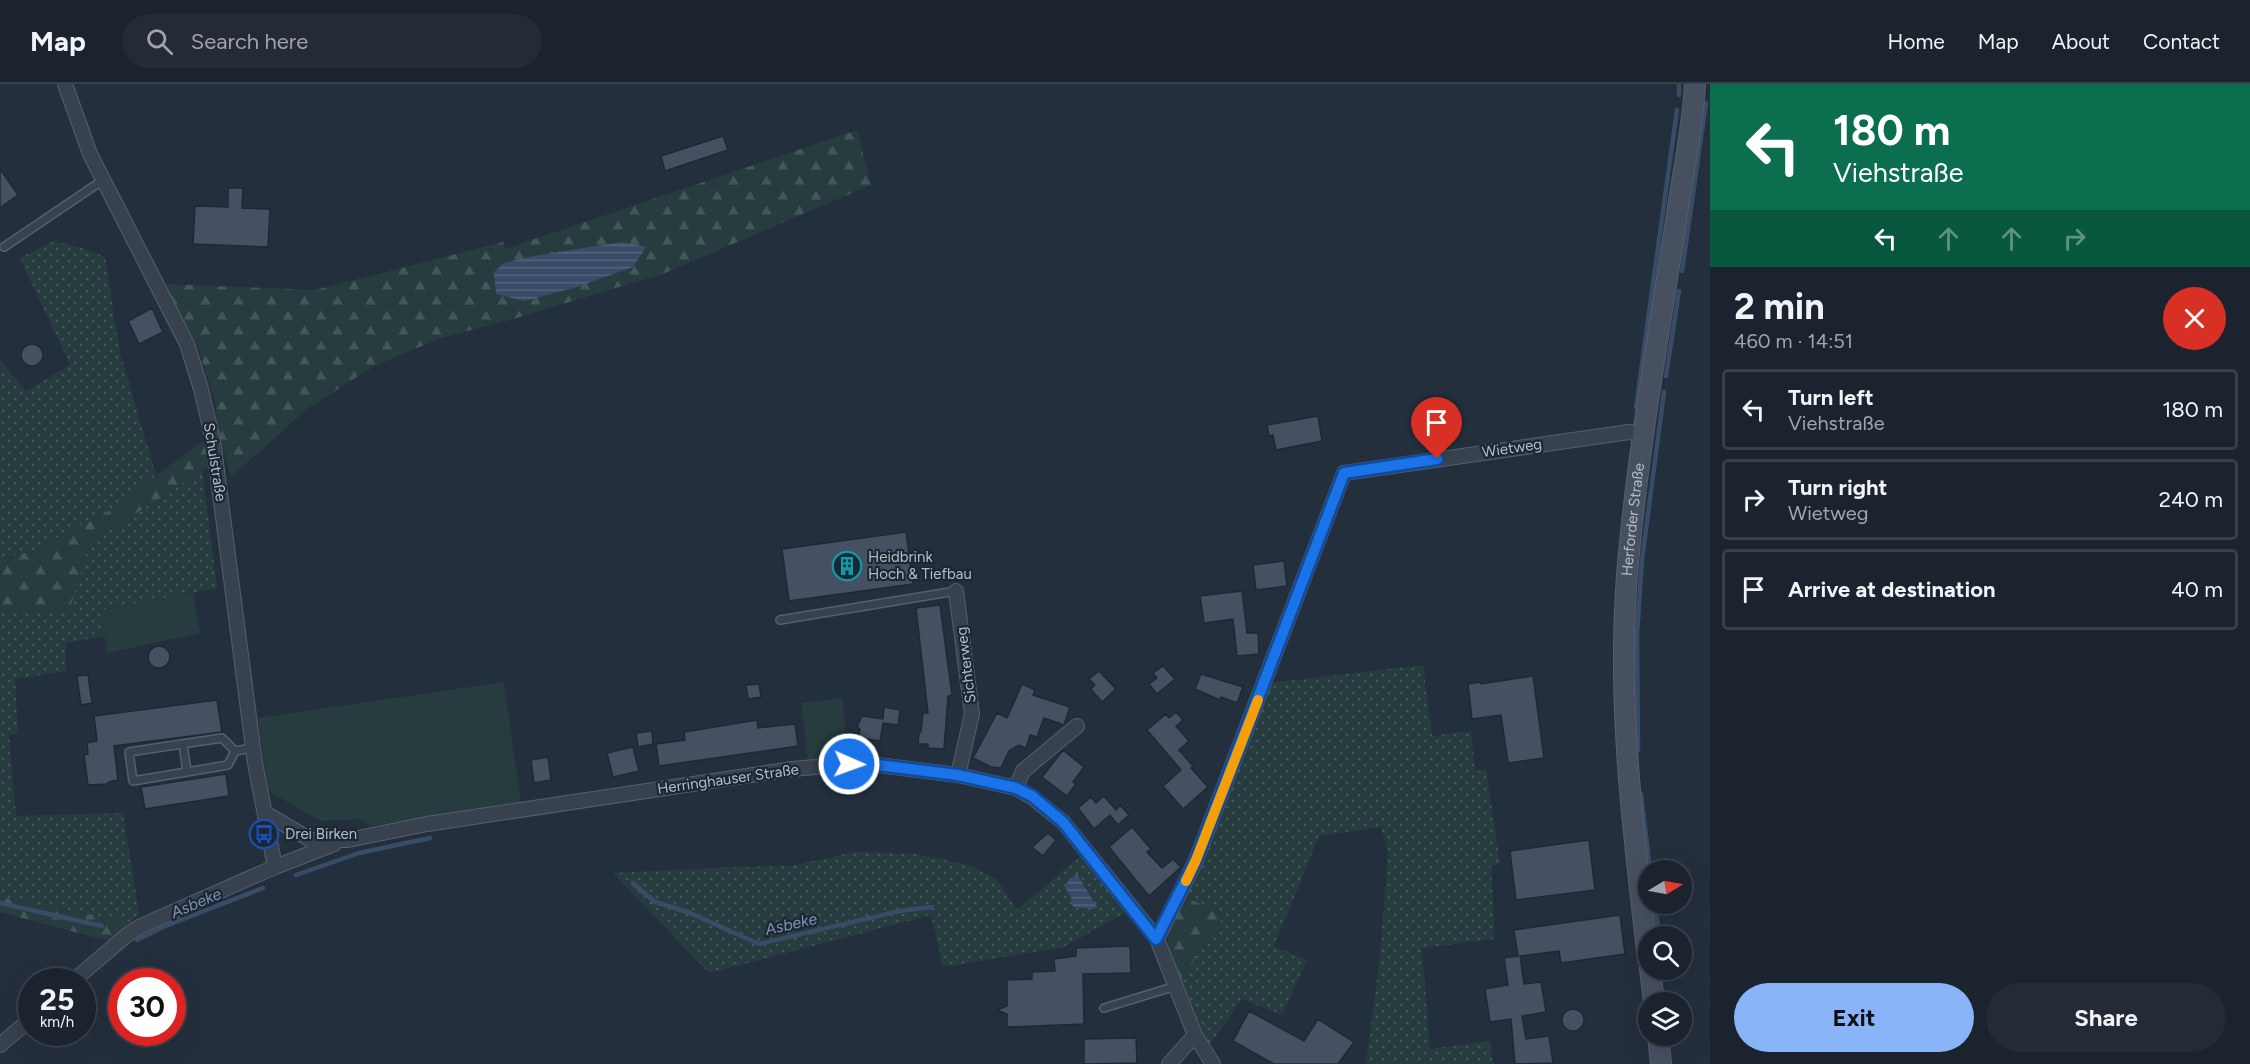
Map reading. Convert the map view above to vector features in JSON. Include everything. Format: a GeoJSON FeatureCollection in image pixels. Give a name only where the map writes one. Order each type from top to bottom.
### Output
{"type":"FeatureCollection","features":[{"type":"Feature","properties":{"kind":"main road","name":"Herforder Straße"},"geometry":{"type":"LineString","coordinates":[[1644,926],[1627,772],[1623,652],[1627,574],[1644,434],[1695,84]]}},
{"type":"Feature","properties":{"kind":"main road"},"geometry":{"type":"LineString","coordinates":[[1659,1046],[1661,1064]]}},
{"type":"Feature","properties":{"kind":"street","name":"Schulstraße"},"geometry":{"type":"LineString","coordinates":[[65,84],[90,154],[187,344],[201,389],[213,440],[253,748],[275,867]]}},
{"type":"Feature","properties":{"kind":"street","name":"Wietweg"},"geometry":{"type":"LineString","coordinates":[[1156,939],[1196,860],[1344,473],[1629,432],[1644,434]]}},
{"type":"Feature","properties":{"kind":"street","name":"Sichterweg"},"geometry":{"type":"LineString","coordinates":[[956,591],[972,714],[958,775]]}},
{"type":"Feature","properties":{"kind":"street"},"geometry":{"type":"LineString","coordinates":[[1016,788],[1023,771],[1077,726]]}},
{"type":"Feature","properties":{"kind":"street","name":"Herringhauser Straße"},"geometry":{"type":"LineString","coordinates":[[88,968],[141,926],[314,850],[348,840],[427,824],[815,767],[862,763],[958,775],[1016,788],[1032,796],[1063,822],[1156,939],[1195,1035],[1213,1064]]}},
{"type":"Feature","properties":{"kind":"street","name":"Herringhauser Straße"},"geometry":{"type":"LineString","coordinates":[[265,813],[311,840],[348,840]]}},
{"type":"Feature","properties":{"kind":"street"},"geometry":{"type":"LineString","coordinates":[[0,1045],[18,1030]]}},
{"type":"Feature","properties":{"kind":"street"},"geometry":{"type":"LineString","coordinates":[[1170,1064],[1195,1035]]}},
{"type":"Feature","properties":{"kind":"lane"},"geometry":{"type":"LineString","coordinates":[[4,247],[103,180]]}},
{"type":"Feature","properties":{"kind":"lane"},"geometry":{"type":"LineString","coordinates":[[780,620],[956,591]]}},
{"type":"Feature","properties":{"kind":"lane"},"geometry":{"type":"LineString","coordinates":[[222,738],[235,751],[228,765],[133,781],[129,752],[222,738]]}},
{"type":"Feature","properties":{"kind":"lane"},"geometry":{"type":"LineString","coordinates":[[183,744],[187,772]]}},
{"type":"Feature","properties":{"kind":"lane"},"geometry":{"type":"LineString","coordinates":[[235,751],[253,748]]}},
{"type":"Feature","properties":{"kind":"lane"},"geometry":{"type":"LineString","coordinates":[[1104,1008],[1176,986]]}},
{"type":"Feature","properties":{"kind":"green space"},"geometry":{"type":"Polygon","coordinates":[[[857,130],[871,185],[665,273],[513,319],[441,338],[376,365],[308,408],[231,477],[219,433],[215,402],[197,344],[164,284],[315,290],[503,242],[505,249],[857,130]]]}},
{"type":"Feature","properties":{"kind":"green space"},"geometry":{"type":"Polygon","coordinates":[[[54,241],[105,257],[120,353],[156,475],[120,505],[29,552],[0,558],[0,360],[26,391],[70,365],[20,258],[54,241]]]}},
{"type":"Feature","properties":{"kind":"green space"},"geometry":{"type":"Polygon","coordinates":[[[207,438],[211,465],[90,543],[69,611],[0,612],[0,558],[30,552],[120,505],[156,475],[207,438]]]}},
{"type":"Feature","properties":{"kind":"green space"},"geometry":{"type":"Polygon","coordinates":[[[202,469],[217,588],[100,610],[104,636],[66,643],[66,671],[15,679],[18,733],[9,735],[16,816],[123,813],[139,914],[131,922],[0,897],[0,612],[69,611],[90,543],[202,469]]]}},
{"type":"Feature","properties":{"kind":"green space"},"geometry":{"type":"Polygon","coordinates":[[[193,593],[200,633],[107,653],[100,610],[193,593]]]}},
{"type":"Feature","properties":{"kind":"green space"},"geometry":{"type":"Polygon","coordinates":[[[1423,665],[1432,736],[1471,731],[1475,771],[1486,770],[1500,863],[1491,866],[1495,939],[1422,948],[1430,1049],[1490,1041],[1493,1064],[1366,1064],[1380,956],[1388,854],[1381,827],[1319,836],[1274,946],[1307,960],[1282,1015],[1242,999],[1209,1045],[1181,978],[1225,915],[1185,897],[1213,834],[1270,683],[1423,665]]]}},
{"type":"Feature","properties":{"kind":"green space"},"geometry":{"type":"Polygon","coordinates":[[[504,682],[521,804],[370,826],[360,819],[321,821],[268,791],[258,718],[504,682]]]}},
{"type":"Feature","properties":{"kind":"green space"},"geometry":{"type":"Polygon","coordinates":[[[842,698],[848,757],[808,762],[801,703],[842,698]]]}},
{"type":"Feature","properties":{"kind":"green space"},"geometry":{"type":"Polygon","coordinates":[[[855,852],[915,854],[969,865],[996,879],[1017,910],[1080,856],[1128,911],[1064,947],[943,967],[931,915],[709,973],[613,873],[791,866],[855,852]]]}},
{"type":"Feature","properties":{"kind":"green space"},"geometry":{"type":"Polygon","coordinates":[[[0,897],[131,922],[108,941],[0,912],[0,897]]]}},
{"type":"Feature","properties":{"kind":"green space"},"geometry":{"type":"Polygon","coordinates":[[[1185,897],[1225,915],[1181,978],[1168,945],[1168,937],[1169,928],[1185,897]]]}},
{"type":"Feature","properties":{"kind":"water"},"geometry":{"type":"Polygon","coordinates":[[[622,242],[646,247],[633,267],[577,287],[524,301],[496,294],[494,272],[504,263],[533,256],[622,242]]]}},
{"type":"Feature","properties":{"kind":"water"},"geometry":{"type":"Polygon","coordinates":[[[1077,874],[1097,907],[1093,909],[1073,907],[1071,897],[1065,888],[1068,881],[1077,874]]]}},
{"type":"Feature","properties":{"kind":"building"},"geometry":{"type":"Polygon","coordinates":[[[723,136],[728,150],[665,171],[661,156],[723,136]]]}},
{"type":"Feature","properties":{"kind":"building"},"geometry":{"type":"Polygon","coordinates":[[[0,169],[18,195],[0,208],[0,169]]]}},
{"type":"Feature","properties":{"kind":"building"},"geometry":{"type":"Polygon","coordinates":[[[228,188],[243,188],[242,208],[270,209],[268,247],[193,244],[195,206],[228,207],[228,188]]]}},
{"type":"Feature","properties":{"kind":"building"},"geometry":{"type":"Polygon","coordinates":[[[152,308],[163,332],[139,344],[128,321],[152,308]]]}},
{"type":"Feature","properties":{"kind":"building"},"geometry":{"type":"Polygon","coordinates":[[[32,344],[40,347],[43,355],[40,363],[32,366],[24,363],[21,355],[24,347],[32,344]]]}},
{"type":"Feature","properties":{"kind":"building"},"geometry":{"type":"Polygon","coordinates":[[[1318,416],[1322,441],[1276,450],[1273,435],[1269,436],[1267,425],[1318,416]]]}},
{"type":"Feature","properties":{"kind":"building","name":"Heidbrink Hoch & Tiefbau"},"geometry":{"type":"Polygon","coordinates":[[[906,532],[913,584],[789,601],[782,549],[906,532]]]}},
{"type":"Feature","properties":{"kind":"building"},"geometry":{"type":"Polygon","coordinates":[[[1284,561],[1287,586],[1256,590],[1253,565],[1284,561]]]}},
{"type":"Feature","properties":{"kind":"building"},"geometry":{"type":"Polygon","coordinates":[[[1242,591],[1247,633],[1258,633],[1259,654],[1237,656],[1233,619],[1204,623],[1200,596],[1242,591]]]}},
{"type":"Feature","properties":{"kind":"building"},"geometry":{"type":"Polygon","coordinates":[[[940,605],[952,695],[948,696],[944,749],[928,748],[928,744],[918,744],[923,713],[928,713],[916,608],[940,605]]]}},
{"type":"Feature","properties":{"kind":"building"},"geometry":{"type":"Polygon","coordinates":[[[159,646],[167,649],[170,657],[167,665],[159,668],[151,665],[148,657],[151,649],[159,646]]]}},
{"type":"Feature","properties":{"kind":"building"},"geometry":{"type":"Polygon","coordinates":[[[1163,666],[1175,679],[1157,694],[1149,684],[1157,678],[1153,673],[1163,666]]]}},
{"type":"Feature","properties":{"kind":"building"},"geometry":{"type":"Polygon","coordinates":[[[1099,671],[1116,689],[1102,702],[1091,689],[1095,685],[1089,679],[1099,671]]]}},
{"type":"Feature","properties":{"kind":"building"},"geometry":{"type":"Polygon","coordinates":[[[1201,674],[1243,687],[1237,703],[1221,697],[1220,700],[1195,689],[1201,674]]]}},
{"type":"Feature","properties":{"kind":"building"},"geometry":{"type":"Polygon","coordinates":[[[88,675],[92,703],[81,705],[77,676],[88,675]]]}},
{"type":"Feature","properties":{"kind":"building"},"geometry":{"type":"Polygon","coordinates":[[[1533,676],[1544,758],[1508,763],[1501,715],[1472,719],[1468,684],[1533,676]]]}},
{"type":"Feature","properties":{"kind":"building"},"geometry":{"type":"Polygon","coordinates":[[[759,684],[761,697],[748,699],[746,685],[759,684]]]}},
{"type":"Feature","properties":{"kind":"building"},"geometry":{"type":"Polygon","coordinates":[[[1022,684],[1035,690],[1033,695],[1070,707],[1064,725],[1044,718],[1037,737],[1030,735],[1026,748],[1019,745],[1009,751],[1001,768],[991,767],[973,758],[997,713],[1007,718],[1022,684]]]}},
{"type":"Feature","properties":{"kind":"building"},"geometry":{"type":"Polygon","coordinates":[[[217,700],[222,732],[114,746],[118,780],[107,784],[88,785],[84,755],[88,754],[87,743],[97,741],[94,716],[217,700]]]}},
{"type":"Feature","properties":{"kind":"building"},"geometry":{"type":"Polygon","coordinates":[[[884,707],[900,710],[898,725],[883,723],[880,741],[858,738],[860,729],[857,727],[862,716],[883,719],[884,707]]]}},
{"type":"Feature","properties":{"kind":"building"},"geometry":{"type":"Polygon","coordinates":[[[1176,712],[1183,720],[1176,726],[1189,741],[1179,750],[1208,787],[1183,809],[1163,786],[1181,770],[1147,730],[1166,714],[1169,718],[1176,712]]]}},
{"type":"Feature","properties":{"kind":"building"},"geometry":{"type":"Polygon","coordinates":[[[757,720],[758,728],[795,724],[798,746],[659,766],[656,744],[685,740],[684,732],[757,720]]]}},
{"type":"Feature","properties":{"kind":"building"},"geometry":{"type":"Polygon","coordinates":[[[652,731],[653,744],[638,747],[636,733],[652,731]]]}},
{"type":"Feature","properties":{"kind":"building"},"geometry":{"type":"Polygon","coordinates":[[[633,747],[639,771],[613,777],[607,753],[633,747]]]}},
{"type":"Feature","properties":{"kind":"building"},"geometry":{"type":"Polygon","coordinates":[[[1063,750],[1084,767],[1073,782],[1076,784],[1067,796],[1042,777],[1063,750]]]}},
{"type":"Feature","properties":{"kind":"building"},"geometry":{"type":"Polygon","coordinates":[[[548,757],[551,780],[534,783],[531,760],[548,757]]]}},
{"type":"Feature","properties":{"kind":"building"},"geometry":{"type":"Polygon","coordinates":[[[226,774],[229,796],[145,809],[141,787],[226,774]]]}},
{"type":"Feature","properties":{"kind":"building"},"geometry":{"type":"Polygon","coordinates":[[[1104,796],[1116,810],[1120,805],[1129,815],[1118,825],[1110,815],[1094,829],[1078,808],[1091,797],[1096,803],[1104,796]]]}},
{"type":"Feature","properties":{"kind":"building"},"geometry":{"type":"Polygon","coordinates":[[[1132,827],[1151,849],[1147,852],[1162,868],[1173,859],[1181,867],[1149,896],[1109,847],[1132,827]]]}},
{"type":"Feature","properties":{"kind":"building"},"geometry":{"type":"Polygon","coordinates":[[[1048,833],[1056,840],[1043,856],[1032,847],[1048,833]]]}},
{"type":"Feature","properties":{"kind":"building"},"geometry":{"type":"Polygon","coordinates":[[[1589,840],[1595,890],[1516,900],[1510,851],[1589,840]]]}},
{"type":"Feature","properties":{"kind":"building"},"geometry":{"type":"Polygon","coordinates":[[[1620,915],[1625,954],[1561,963],[1559,951],[1520,956],[1524,984],[1541,982],[1546,1012],[1522,1016],[1526,1039],[1549,1036],[1553,1063],[1515,1064],[1511,1019],[1490,1022],[1485,989],[1508,985],[1504,958],[1518,956],[1514,930],[1620,915]]]}},
{"type":"Feature","properties":{"kind":"building"},"geometry":{"type":"Polygon","coordinates":[[[1130,946],[1131,973],[1083,974],[1084,1024],[1007,1027],[1007,1014],[997,1010],[1007,1006],[1007,980],[1032,979],[1032,972],[1055,971],[1054,959],[1076,956],[1076,948],[1130,946]]]}},
{"type":"Feature","properties":{"kind":"building"},"geometry":{"type":"Polygon","coordinates":[[[1573,1009],[1581,1012],[1584,1020],[1581,1028],[1573,1031],[1565,1028],[1562,1020],[1565,1012],[1573,1009]]]}},
{"type":"Feature","properties":{"kind":"building"},"geometry":{"type":"Polygon","coordinates":[[[1249,1011],[1304,1041],[1318,1019],[1354,1042],[1338,1064],[1274,1064],[1233,1041],[1249,1011]]]}},
{"type":"Feature","properties":{"kind":"building"},"geometry":{"type":"Polygon","coordinates":[[[1136,1038],[1137,1063],[1084,1064],[1084,1039],[1136,1038]]]}},
{"type":"Feature","properties":{"kind":"waterway"},"geometry":{"type":"LineString","coordinates":[[1679,84],[1679,95]]}},
{"type":"Feature","properties":{"kind":"waterway"},"geometry":{"type":"LineString","coordinates":[[1682,271],[1706,103]]}},
{"type":"Feature","properties":{"kind":"waterway"},"geometry":{"type":"LineString","coordinates":[[1636,407],[1677,110]]}},
{"type":"Feature","properties":{"kind":"waterway"},"geometry":{"type":"LineString","coordinates":[[1666,376],[1679,291]]}},
{"type":"Feature","properties":{"kind":"waterway"},"geometry":{"type":"LineString","coordinates":[[1638,750],[1637,635],[1642,560],[1664,392]]}},
{"type":"Feature","properties":{"kind":"waterway"},"geometry":{"type":"LineString","coordinates":[[1641,794],[1649,860]]}},
{"type":"Feature","properties":{"kind":"waterway","name":"Asbeke"},"geometry":{"type":"LineString","coordinates":[[296,875],[359,853],[430,838]]}},
{"type":"Feature","properties":{"kind":"waterway","name":"Asbeke"},"geometry":{"type":"LineString","coordinates":[[633,883],[655,902],[688,912],[759,944],[900,911],[932,907]]}},
{"type":"Feature","properties":{"kind":"waterway","name":"Asbeke"},"geometry":{"type":"LineString","coordinates":[[137,940],[163,927],[263,888]]}},
{"type":"Feature","properties":{"kind":"waterway","name":"Asbeke"},"geometry":{"type":"LineString","coordinates":[[0,903],[102,926]]}},
{"type":"Feature","properties":{"kind":"waterway"},"geometry":{"type":"LineString","coordinates":[[1656,914],[1658,926]]}},
{"type":"Feature","properties":{"kind":"slow traffic"},"geometry":{"type":"LineString","coordinates":[[1186,881],[1258,700]]}},
{"type":"Feature","properties":{"kind":"place","name":"Heidbrink Hoch & Tiefbau"},"geometry":{"type":"Point","coordinates":[847,566]}},
{"type":"Feature","properties":{"kind":"place","name":"Drei Birken"},"geometry":{"type":"Point","coordinates":[264,834]}},
{"type":"Feature","properties":{"kind":"route"},"geometry":{"type":"LineString","coordinates":[[849,764],[862,763],[958,775],[1016,788],[1032,796],[1063,822],[1156,939],[1196,860],[1344,473],[1437,459]]}}]}
